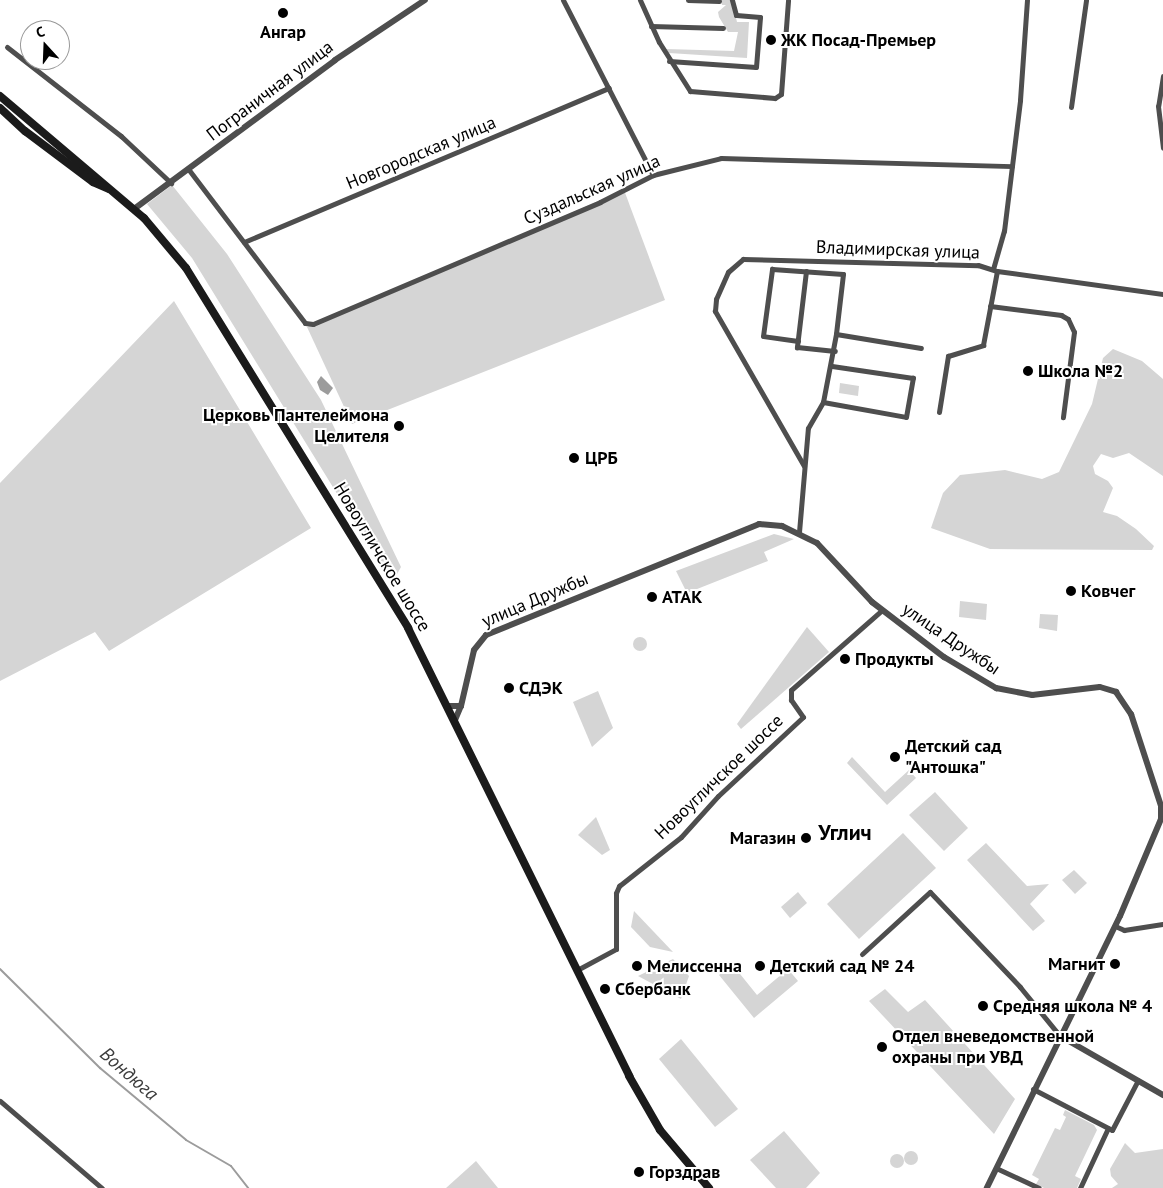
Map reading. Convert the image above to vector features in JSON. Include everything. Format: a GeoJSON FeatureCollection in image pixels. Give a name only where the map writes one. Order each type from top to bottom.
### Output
{"type":"FeatureCollection","features":[{"type":"Feature","properties":{"kind":"main road","name":"Новоугличское шоссе"},"geometry":{"type":"LineString","coordinates":[[0,96],[134,209],[186,268],[363,552],[456,720],[629,1076],[660,1130],[709,1188]]}},
{"type":"Feature","properties":{"kind":"main road","name":"Новоугличское шоссе"},"geometry":{"type":"LineString","coordinates":[[0,108],[25,131],[93,182],[113,191]]}},
{"type":"Feature","properties":{"kind":"street","name":"Пограничная улица"},"geometry":{"type":"LineString","coordinates":[[134,209],[335,60],[425,0]]}},
{"type":"Feature","properties":{"kind":"street"},"geometry":{"type":"LineString","coordinates":[[563,0],[653,175]]}},
{"type":"Feature","properties":{"kind":"street"},"geometry":{"type":"LineString","coordinates":[[640,0],[651,26],[670,61],[690,91],[775,98],[781,94],[788,0]]}},
{"type":"Feature","properties":{"kind":"street"},"geometry":{"type":"LineString","coordinates":[[688,0],[719,1]]}},
{"type":"Feature","properties":{"kind":"street"},"geometry":{"type":"LineString","coordinates":[[670,61],[756,67],[760,17],[736,15],[732,0]]}},
{"type":"Feature","properties":{"kind":"street"},"geometry":{"type":"LineString","coordinates":[[939,412],[948,356],[983,345],[995,270],[1004,230],[1012,166],[1027,0]]}},
{"type":"Feature","properties":{"kind":"street"},"geometry":{"type":"LineString","coordinates":[[1070,107],[1086,0]]}},
{"type":"Feature","properties":{"kind":"street"},"geometry":{"type":"LineString","coordinates":[[651,26],[723,28]]}},
{"type":"Feature","properties":{"kind":"street"},"geometry":{"type":"LineString","coordinates":[[7,47],[121,136],[171,182]]}},
{"type":"Feature","properties":{"kind":"street"},"geometry":{"type":"LineString","coordinates":[[1163,76],[1158,106],[1163,148]]}},
{"type":"Feature","properties":{"kind":"street","name":"Новгородская улица"},"geometry":{"type":"LineString","coordinates":[[244,242],[609,88]]}},
{"type":"Feature","properties":{"kind":"street","name":"Суздальская улица"},"geometry":{"type":"LineString","coordinates":[[244,242],[305,323],[320,322],[600,202],[653,175],[721,158],[1012,166]]}},
{"type":"Feature","properties":{"kind":"street"},"geometry":{"type":"LineString","coordinates":[[188,170],[244,242]]}},
{"type":"Feature","properties":{"kind":"street","name":"Владимирская улица"},"geometry":{"type":"LineString","coordinates":[[804,466],[715,311],[716,299],[728,272],[736,263],[750,257],[978,265],[995,270],[1163,294]]}},
{"type":"Feature","properties":{"kind":"street"},"geometry":{"type":"LineString","coordinates":[[798,341],[763,336],[772,269],[843,274],[832,366],[823,402],[808,428],[798,532]]}},
{"type":"Feature","properties":{"kind":"street"},"geometry":{"type":"LineString","coordinates":[[806,272],[797,346],[835,351]]}},
{"type":"Feature","properties":{"kind":"street"},"geometry":{"type":"LineString","coordinates":[[990,306],[1061,315],[1068,319],[1074,332],[1063,418]]}},
{"type":"Feature","properties":{"kind":"street"},"geometry":{"type":"LineString","coordinates":[[836,334],[921,348]]}},
{"type":"Feature","properties":{"kind":"street"},"geometry":{"type":"LineString","coordinates":[[823,402],[906,417],[913,378],[832,366]]}},
{"type":"Feature","properties":{"kind":"street","name":"улица Дружбы"},"geometry":{"type":"LineString","coordinates":[[456,720],[474,650],[486,635],[750,526],[770,524],[798,532],[822,547],[862,593],[882,610],[951,662],[996,688],[1032,695],[1100,687],[1116,692],[1131,714],[1161,806],[1161,829],[1115,926],[1033,1089],[987,1188]]}},
{"type":"Feature","properties":{"kind":"street","name":"Новоугличское шоссе"},"geometry":{"type":"LineString","coordinates":[[577,970],[616,949],[616,893],[619,886],[681,837],[718,796],[803,718],[791,700],[792,690],[882,610]]}},
{"type":"Feature","properties":{"kind":"street"},"geometry":{"type":"LineString","coordinates":[[448,706],[461,706]]}},
{"type":"Feature","properties":{"kind":"street"},"geometry":{"type":"LineString","coordinates":[[862,954],[930,892],[1020,986],[1060,1036],[1163,1095]]}},
{"type":"Feature","properties":{"kind":"street"},"geometry":{"type":"LineString","coordinates":[[1115,926],[1124,930],[1160,924]]}},
{"type":"Feature","properties":{"kind":"street"},"geometry":{"type":"LineString","coordinates":[[1033,1089],[1112,1130],[1138,1080]]}},
{"type":"Feature","properties":{"kind":"street"},"geometry":{"type":"LineString","coordinates":[[0,1101],[102,1188]]}},
{"type":"Feature","properties":{"kind":"street"},"geometry":{"type":"LineString","coordinates":[[1080,1188],[1108,1128]]}},
{"type":"Feature","properties":{"kind":"street"},"geometry":{"type":"LineString","coordinates":[[996,1168],[1039,1188]]}},
{"type":"Feature","properties":{"kind":"shaded area"},"geometry":{"type":"Polygon","coordinates":[[[722,0],[732,0],[737,22],[749,22],[747,58],[669,53],[666,49],[734,51],[738,32],[728,32],[719,17],[718,12],[726,5],[722,5],[722,0]]]}},
{"type":"Feature","properties":{"kind":"shaded area"},"geometry":{"type":"Polygon","coordinates":[[[172,185],[227,254],[321,400],[401,567],[396,576],[380,560],[355,523],[192,258],[147,204],[172,185]]]}},
{"type":"Feature","properties":{"kind":"shaded area"},"geometry":{"type":"Polygon","coordinates":[[[624,190],[665,300],[352,424],[307,327],[624,190]]]}},
{"type":"Feature","properties":{"kind":"shaded area"},"geometry":{"type":"Polygon","coordinates":[[[174,301],[311,528],[109,651],[95,632],[0,681],[0,483],[174,301]]]}},
{"type":"Feature","properties":{"kind":"shaded area"},"geometry":{"type":"Polygon","coordinates":[[[1113,349],[1142,361],[1163,379],[1163,476],[1129,453],[1113,458],[1101,454],[1093,466],[1095,474],[1108,481],[1113,488],[1103,512],[1117,516],[1136,529],[1154,546],[1152,550],[990,549],[931,528],[943,493],[960,475],[1005,470],[1042,479],[1059,472],[1092,404],[1103,358],[1113,349]]]}},
{"type":"Feature","properties":{"kind":"shaded area"},"geometry":{"type":"Polygon","coordinates":[[[321,376],[333,388],[328,395],[320,390],[317,382],[321,376]]]}},
{"type":"Feature","properties":{"kind":"shaded area"},"geometry":{"type":"Polygon","coordinates":[[[840,383],[859,386],[858,396],[839,393],[840,383]]]}},
{"type":"Feature","properties":{"kind":"shaded area"},"geometry":{"type":"Polygon","coordinates":[[[774,534],[794,539],[764,552],[768,561],[687,593],[676,571],[774,534]]]}},
{"type":"Feature","properties":{"kind":"shaded area"},"geometry":{"type":"Polygon","coordinates":[[[960,601],[987,604],[986,620],[959,617],[960,601]]]}},
{"type":"Feature","properties":{"kind":"shaded area"},"geometry":{"type":"Polygon","coordinates":[[[1040,614],[1058,615],[1057,631],[1039,628],[1040,614]]]}},
{"type":"Feature","properties":{"kind":"shaded area"},"geometry":{"type":"Polygon","coordinates":[[[807,627],[829,652],[741,729],[737,724],[807,627]]]}},
{"type":"Feature","properties":{"kind":"shaded area"},"geometry":{"type":"Polygon","coordinates":[[[640,637],[645,639],[647,644],[645,649],[640,651],[635,649],[633,644],[635,639],[640,637]]]}},
{"type":"Feature","properties":{"kind":"shaded area"},"geometry":{"type":"Polygon","coordinates":[[[598,691],[613,728],[592,747],[573,702],[598,691]]]}},
{"type":"Feature","properties":{"kind":"shaded area"},"geometry":{"type":"Polygon","coordinates":[[[852,757],[885,792],[909,770],[916,778],[887,805],[847,763],[852,757]]]}},
{"type":"Feature","properties":{"kind":"shaded area"},"geometry":{"type":"Polygon","coordinates":[[[935,792],[968,828],[944,851],[909,815],[935,792]]]}},
{"type":"Feature","properties":{"kind":"shaded area"},"geometry":{"type":"Polygon","coordinates":[[[596,817],[610,850],[602,855],[578,835],[596,817]]]}},
{"type":"Feature","properties":{"kind":"shaded area"},"geometry":{"type":"Polygon","coordinates":[[[903,833],[936,868],[859,939],[827,904],[903,833]]]}},
{"type":"Feature","properties":{"kind":"shaded area"},"geometry":{"type":"Polygon","coordinates":[[[986,843],[1027,886],[1049,884],[1030,904],[1045,921],[1033,931],[967,860],[986,843]]]}},
{"type":"Feature","properties":{"kind":"shaded area"},"geometry":{"type":"Polygon","coordinates":[[[1074,870],[1087,883],[1075,894],[1062,880],[1074,870]]]}},
{"type":"Feature","properties":{"kind":"shaded area"},"geometry":{"type":"Polygon","coordinates":[[[798,892],[807,903],[790,918],[781,907],[798,892]]]}},
{"type":"Feature","properties":{"kind":"shaded area"},"geometry":{"type":"Polygon","coordinates":[[[634,911],[673,952],[650,947],[631,927],[634,911]]]}},
{"type":"Feature","properties":{"kind":"shaded area"},"geometry":{"type":"Polygon","coordinates":[[[673,959],[689,976],[681,999],[638,976],[673,959]]]}},
{"type":"Feature","properties":{"kind":"shaded area"},"geometry":{"type":"Polygon","coordinates":[[[732,964],[757,995],[788,969],[798,981],[754,1018],[719,975],[732,964]]]}},
{"type":"Feature","properties":{"kind":"shaded area"},"geometry":{"type":"Polygon","coordinates":[[[885,989],[908,1012],[925,1000],[1015,1099],[994,1134],[869,1001],[885,989]]]}},
{"type":"Feature","properties":{"kind":"shaded area"},"geometry":{"type":"Polygon","coordinates":[[[681,1039],[738,1109],[715,1127],[659,1059],[681,1039]]]}},
{"type":"Feature","properties":{"kind":"shaded area"},"geometry":{"type":"Polygon","coordinates":[[[1065,1110],[1094,1125],[1097,1130],[1075,1176],[1081,1179],[1077,1188],[1044,1188],[1036,1184],[1039,1179],[1032,1175],[1055,1128],[1060,1130],[1066,1117],[1063,1115],[1065,1110]]]}},
{"type":"Feature","properties":{"kind":"shaded area"},"geometry":{"type":"Polygon","coordinates":[[[784,1131],[820,1173],[806,1188],[776,1188],[750,1160],[784,1131]]]}},
{"type":"Feature","properties":{"kind":"shaded area"},"geometry":{"type":"Polygon","coordinates":[[[1125,1143],[1135,1153],[1163,1149],[1163,1188],[1112,1188],[1118,1184],[1111,1176],[1110,1169],[1125,1143]]]}},
{"type":"Feature","properties":{"kind":"shaded area"},"geometry":{"type":"Polygon","coordinates":[[[908,1151],[914,1151],[918,1158],[914,1165],[908,1165],[904,1161],[904,1155],[908,1151]]]}},
{"type":"Feature","properties":{"kind":"shaded area"},"geometry":{"type":"Polygon","coordinates":[[[894,1154],[900,1154],[904,1161],[900,1168],[894,1168],[890,1164],[890,1158],[894,1154]]]}},
{"type":"Feature","properties":{"kind":"shaded area"},"geometry":{"type":"Polygon","coordinates":[[[476,1161],[498,1188],[446,1188],[476,1161]]]}},
{"type":"Feature","properties":{"kind":"waterway","name":"Вондюга"},"geometry":{"type":"LineString","coordinates":[[0,969],[100,1068],[186,1140],[231,1166],[248,1188]]}},
{"type":"Feature","properties":{"kind":"place","name":"Ангар"},"geometry":{"type":"Point","coordinates":[283,13]}},
{"type":"Feature","properties":{"kind":"place","name":"ЖК Посад-Премьер"},"geometry":{"type":"Point","coordinates":[771,40]}},
{"type":"Feature","properties":{"kind":"place","name":"Школа №2"},"geometry":{"type":"Point","coordinates":[1028,371]}},
{"type":"Feature","properties":{"kind":"place","name":"Церковь Пантелеймона Целителя"},"geometry":{"type":"Point","coordinates":[399,426]}},
{"type":"Feature","properties":{"kind":"place","name":"ЦРБ"},"geometry":{"type":"Point","coordinates":[574,458]}},
{"type":"Feature","properties":{"kind":"place","name":"Ковчег"},"geometry":{"type":"Point","coordinates":[1071,591]}},
{"type":"Feature","properties":{"kind":"place","name":"АТАК"},"geometry":{"type":"Point","coordinates":[652,597]}},
{"type":"Feature","properties":{"kind":"place","name":"Продукты"},"geometry":{"type":"Point","coordinates":[845,659]}},
{"type":"Feature","properties":{"kind":"place","name":"СДЭК"},"geometry":{"type":"Point","coordinates":[509,688]}},
{"type":"Feature","properties":{"kind":"place","name":"Детский сад \"Антошка\""},"geometry":{"type":"Point","coordinates":[895,757]}},
{"type":"Feature","properties":{"kind":"place","name":"Магазин"},"geometry":{"type":"Point","coordinates":[806,838]}},
{"type":"Feature","properties":{"kind":"place","name":"Магнит"},"geometry":{"type":"Point","coordinates":[1115,964]}},
{"type":"Feature","properties":{"kind":"place","name":"Мелиссенна"},"geometry":{"type":"Point","coordinates":[637,966]}},
{"type":"Feature","properties":{"kind":"place","name":"Детский сад № 24"},"geometry":{"type":"Point","coordinates":[760,966]}},
{"type":"Feature","properties":{"kind":"place","name":"Сбербанк"},"geometry":{"type":"Point","coordinates":[605,989]}},
{"type":"Feature","properties":{"kind":"place","name":"Средняя школа № 4"},"geometry":{"type":"Point","coordinates":[983,1006]}},
{"type":"Feature","properties":{"kind":"place","name":"Отдел вневедомственной охраны при УВД"},"geometry":{"type":"Point","coordinates":[882,1047]}},
{"type":"Feature","properties":{"kind":"place","name":"Горздрав"},"geometry":{"type":"Point","coordinates":[639,1172]}},
{"type":"Feature","properties":{"kind":"district","name":"Углич"},"geometry":{"type":"Point","coordinates":[845,833]}}]}
